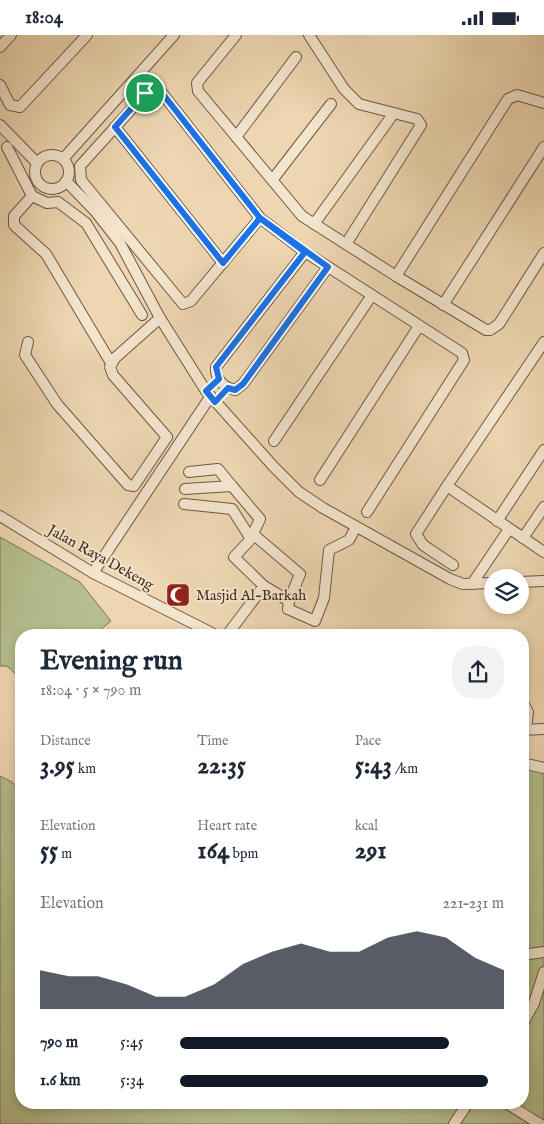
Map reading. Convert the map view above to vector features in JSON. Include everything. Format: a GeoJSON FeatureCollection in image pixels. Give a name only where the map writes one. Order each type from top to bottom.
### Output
{"type":"FeatureCollection","features":[{"type":"Feature","properties":{"kind":"street"},"geometry":{"type":"LineString","coordinates":[[0,47],[11,35]]}},
{"type":"Feature","properties":{"kind":"street"},"geometry":{"type":"LineString","coordinates":[[0,85],[10,105],[20,107],[87,35]]}},
{"type":"Feature","properties":{"kind":"street"},"geometry":{"type":"LineString","coordinates":[[63,159],[174,35]]}},
{"type":"Feature","properties":{"kind":"street"},"geometry":{"type":"LineString","coordinates":[[236,35],[196,87],[273,179],[292,205],[314,224],[486,330],[490,330],[499,324],[544,253]]}},
{"type":"Feature","properties":{"kind":"street"},"geometry":{"type":"LineString","coordinates":[[309,35],[344,89],[359,103],[417,119],[421,125],[346,244]]}},
{"type":"Feature","properties":{"kind":"street"},"geometry":{"type":"LineString","coordinates":[[236,137],[296,57]]}},
{"type":"Feature","properties":{"kind":"street"},"geometry":{"type":"LineString","coordinates":[[260,218],[186,304],[180,302],[81,180],[80,166],[145,93],[156,90],[162,93],[260,218],[305,252],[462,353],[464,360],[367,512]]}},
{"type":"Feature","properties":{"kind":"street"},"geometry":{"type":"LineString","coordinates":[[396,276],[508,99],[517,95],[544,103]]}},
{"type":"Feature","properties":{"kind":"street"},"geometry":{"type":"LineString","coordinates":[[273,179],[331,104]]}},
{"type":"Feature","properties":{"kind":"street"},"geometry":{"type":"LineString","coordinates":[[314,224],[394,113]]}},
{"type":"Feature","properties":{"kind":"street"},"geometry":{"type":"LineString","coordinates":[[0,125],[38,163]]}},
{"type":"Feature","properties":{"kind":"street"},"geometry":{"type":"LineString","coordinates":[[115,127],[223,263]]}},
{"type":"Feature","properties":{"kind":"street"},"geometry":{"type":"LineString","coordinates":[[7,147],[32,196],[47,203],[58,202],[86,223],[142,315]]}},
{"type":"Feature","properties":{"kind":"street"},"geometry":{"type":"LineString","coordinates":[[443,305],[544,147]]}},
{"type":"Feature","properties":{"kind":"street"},"geometry":{"type":"LineString","coordinates":[[49,155],[63,159],[69,169],[66,181],[53,189],[43,187],[35,173],[38,163],[49,155]]}},
{"type":"Feature","properties":{"kind":"street"},"geometry":{"type":"LineString","coordinates":[[66,181],[95,211],[120,243],[160,318],[210,397],[299,492],[322,508],[450,579],[472,584],[484,583]]}},
{"type":"Feature","properties":{"kind":"street"},"geometry":{"type":"LineString","coordinates":[[32,196],[14,216],[14,225],[46,254],[112,363]]}},
{"type":"Feature","properties":{"kind":"street"},"geometry":{"type":"LineString","coordinates":[[305,252],[216,367],[219,379],[228,388],[235,390],[243,384],[328,267]]}},
{"type":"Feature","properties":{"kind":"street"},"geometry":{"type":"LineString","coordinates":[[274,441],[372,295]]}},
{"type":"Feature","properties":{"kind":"street"},"geometry":{"type":"LineString","coordinates":[[28,342],[24,355],[57,404],[128,485],[134,486],[167,437],[113,375],[110,367],[160,318]]}},
{"type":"Feature","properties":{"kind":"street"},"geometry":{"type":"LineString","coordinates":[[320,481],[420,326]]}},
{"type":"Feature","properties":{"kind":"street"},"geometry":{"type":"LineString","coordinates":[[453,565],[423,545],[416,534],[543,346]]}},
{"type":"Feature","properties":{"kind":"street"},"geometry":{"type":"LineString","coordinates":[[93,573],[210,397],[219,379]]}},
{"type":"Feature","properties":{"kind":"street"},"geometry":{"type":"LineString","coordinates":[[210,397],[228,388]]}},
{"type":"Feature","properties":{"kind":"street"},"geometry":{"type":"LineString","coordinates":[[497,521],[544,450]]}},
{"type":"Feature","properties":{"kind":"street"},"geometry":{"type":"LineString","coordinates":[[189,472],[218,469],[260,519],[252,536],[234,557],[264,586],[289,601]]}},
{"type":"Feature","properties":{"kind":"street"},"geometry":{"type":"LineString","coordinates":[[185,489],[232,486]]}},
{"type":"Feature","properties":{"kind":"street"},"geometry":{"type":"LineString","coordinates":[[447,487],[544,553]]}},
{"type":"Feature","properties":{"kind":"street"},"geometry":{"type":"LineString","coordinates":[[184,504],[232,509],[252,536],[300,574],[289,601],[288,609],[315,621],[324,598],[329,550],[349,540],[356,527]]}},
{"type":"Feature","properties":{"kind":"street"},"geometry":{"type":"LineString","coordinates":[[523,538],[544,507]]}},
{"type":"Feature","properties":{"kind":"street","name":"Jalan Raya Dekeng"},"geometry":{"type":"LineString","coordinates":[[0,516],[93,573],[204,629]]}},
{"type":"Feature","properties":{"kind":"street"},"geometry":{"type":"LineString","coordinates":[[472,584],[509,529]]}},
{"type":"Feature","properties":{"kind":"street"},"geometry":{"type":"LineString","coordinates":[[529,582],[544,581]]}},
{"type":"Feature","properties":{"kind":"street"},"geometry":{"type":"LineString","coordinates":[[232,629],[264,586]]}},
{"type":"Feature","properties":{"kind":"street"},"geometry":{"type":"LineString","coordinates":[[529,730],[544,729]]}},
{"type":"Feature","properties":{"kind":"street"},"geometry":{"type":"LineString","coordinates":[[529,764],[544,767]]}},
{"type":"Feature","properties":{"kind":"street"},"geometry":{"type":"LineString","coordinates":[[529,954],[544,952]]}},
{"type":"Feature","properties":{"kind":"street"},"geometry":{"type":"LineString","coordinates":[[529,1012],[542,987],[544,972]]}},
{"type":"Feature","properties":{"kind":"street"},"geometry":{"type":"LineString","coordinates":[[454,1124],[464,1109]]}},
{"type":"Feature","properties":{"kind":"street"},"geometry":{"type":"LineString","coordinates":[[516,1109],[540,1124]]}},
{"type":"Feature","properties":{"kind":"green space"},"geometry":{"type":"Polygon","coordinates":[[[0,537],[80,582],[111,621],[101,629],[15,629],[15,673],[7,666],[0,666],[0,537]]]}},
{"type":"Feature","properties":{"kind":"green space"},"geometry":{"type":"Polygon","coordinates":[[[544,766],[544,1124],[0,1124],[0,776],[15,786],[15,1109],[529,1109],[529,767],[544,766]]]}},
{"type":"Feature","properties":{"kind":"place","name":"Masjid Al-Barkah"},"geometry":{"type":"Point","coordinates":[178,595]}},
{"type":"Feature","properties":{"kind":"route"},"geometry":{"type":"LineString","coordinates":[[145,93],[115,127],[223,263],[260,218],[328,267],[243,384],[235,390],[228,388],[215,402],[206,391],[219,379],[215,371],[216,367],[305,252],[260,218],[162,93],[156,90],[145,93]]}}]}
